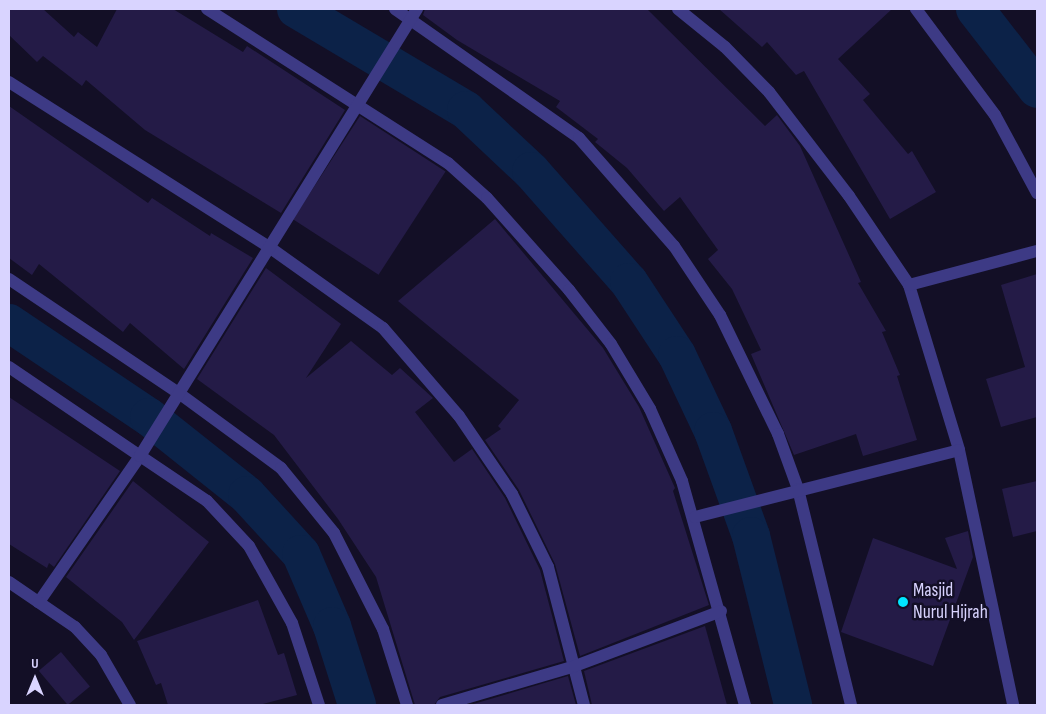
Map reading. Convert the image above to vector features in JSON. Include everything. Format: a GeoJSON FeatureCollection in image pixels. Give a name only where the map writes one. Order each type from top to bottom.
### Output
{"type":"FeatureCollection","features":[{"type":"Feature","properties":{"kind":"street"},"geometry":{"type":"LineString","coordinates":[[207,9],[448,163],[487,198],[570,290],[610,344],[650,409],[695,517],[746,705]]}},
{"type":"Feature","properties":{"kind":"street"},"geometry":{"type":"LineString","coordinates":[[395,9],[412,19],[579,138],[646,212],[720,315],[778,434],[798,489],[851,705]]}},
{"type":"Feature","properties":{"kind":"street"},"geometry":{"type":"LineString","coordinates":[[678,9],[725,47],[769,92],[849,196],[909,285],[958,450],[1013,705]]}},
{"type":"Feature","properties":{"kind":"street"},"geometry":{"type":"LineString","coordinates":[[916,9],[995,115],[1037,193]]}},
{"type":"Feature","properties":{"kind":"street"},"geometry":{"type":"LineString","coordinates":[[39,602],[140,456],[153,433],[180,394],[269,247],[374,85],[412,19]]}},
{"type":"Feature","properties":{"kind":"street"},"geometry":{"type":"LineString","coordinates":[[9,82],[269,247],[383,328],[459,416],[512,494],[548,567],[584,705]]}},
{"type":"Feature","properties":{"kind":"street"},"geometry":{"type":"LineString","coordinates":[[909,285],[1037,251]]}},
{"type":"Feature","properties":{"kind":"street"},"geometry":{"type":"LineString","coordinates":[[9,279],[180,394],[281,468],[334,533],[383,629],[407,705]]}},
{"type":"Feature","properties":{"kind":"street"},"geometry":{"type":"LineString","coordinates":[[9,368],[207,502],[249,546],[292,623],[319,705]]}},
{"type":"Feature","properties":{"kind":"street"},"geometry":{"type":"LineString","coordinates":[[695,517],[798,489],[958,450]]}},
{"type":"Feature","properties":{"kind":"street"},"geometry":{"type":"LineString","coordinates":[[9,582],[75,627],[101,655],[130,705]]}},
{"type":"Feature","properties":{"kind":"street"},"geometry":{"type":"LineString","coordinates":[[442,705],[575,666],[722,611]]}},
{"type":"Feature","properties":{"kind":"building"},"geometry":{"type":"Polygon","coordinates":[[[9,9],[43,9],[74,37],[78,32],[97,47],[117,9],[173,9],[243,52],[247,46],[345,110],[281,213],[145,130],[86,80],[82,86],[43,56],[37,62],[9,35],[9,9]]]}},
{"type":"Feature","properties":{"kind":"building"},"geometry":{"type":"Polygon","coordinates":[[[425,9],[647,9],[765,126],[777,115],[800,146],[861,282],[858,283],[886,331],[882,332],[900,375],[897,376],[917,440],[863,456],[856,434],[794,455],[751,354],[761,350],[732,289],[708,259],[718,250],[680,197],[664,211],[627,168],[595,142],[598,139],[556,107],[560,101],[457,40],[423,15],[425,9]]]}},
{"type":"Feature","properties":{"kind":"building"},"geometry":{"type":"Polygon","coordinates":[[[719,9],[892,9],[838,59],[870,94],[863,100],[908,154],[912,151],[936,192],[890,219],[804,71],[796,75],[767,42],[762,47],[719,9]]]}},
{"type":"Feature","properties":{"kind":"building"},"geometry":{"type":"Polygon","coordinates":[[[9,106],[148,203],[152,198],[210,236],[211,233],[253,258],[184,369],[130,323],[123,332],[39,264],[32,275],[9,258],[9,106]]]}},
{"type":"Feature","properties":{"kind":"building"},"geometry":{"type":"Polygon","coordinates":[[[360,116],[446,172],[379,275],[293,219],[360,116]]]}},
{"type":"Feature","properties":{"kind":"building"},"geometry":{"type":"Polygon","coordinates":[[[495,219],[603,348],[639,407],[675,488],[673,491],[709,605],[580,656],[555,564],[519,490],[485,440],[501,429],[498,426],[519,400],[398,301],[495,219]]]}},
{"type":"Feature","properties":{"kind":"building"},"geometry":{"type":"Polygon","coordinates":[[[266,268],[341,324],[306,378],[351,341],[392,375],[400,368],[433,398],[415,412],[454,462],[472,449],[505,498],[540,570],[564,661],[440,697],[434,705],[415,705],[376,577],[338,519],[274,435],[197,379],[266,268]]]}},
{"type":"Feature","properties":{"kind":"building"},"geometry":{"type":"Polygon","coordinates":[[[1037,274],[1037,417],[1001,427],[986,379],[1025,367],[1001,285],[1037,274]]]}},
{"type":"Feature","properties":{"kind":"building"},"geometry":{"type":"Polygon","coordinates":[[[9,397],[120,471],[54,567],[49,563],[47,568],[9,544],[9,397]]]}},
{"type":"Feature","properties":{"kind":"building"},"geometry":{"type":"Polygon","coordinates":[[[133,481],[209,542],[134,640],[122,622],[66,577],[133,481]]]}},
{"type":"Feature","properties":{"kind":"building"},"geometry":{"type":"Polygon","coordinates":[[[1037,481],[1037,531],[1013,537],[1002,489],[1037,481]]]}},
{"type":"Feature","properties":{"kind":"building","name":"Masjid Nurul Hijrah"},"geometry":{"type":"Polygon","coordinates":[[[968,531],[973,557],[933,666],[841,632],[873,538],[957,569],[945,538],[968,531]]]}},
{"type":"Feature","properties":{"kind":"building"},"geometry":{"type":"Polygon","coordinates":[[[258,600],[278,655],[284,653],[297,695],[259,705],[168,705],[161,683],[156,685],[137,641],[258,600]]]}},
{"type":"Feature","properties":{"kind":"building"},"geometry":{"type":"Polygon","coordinates":[[[705,626],[727,705],[592,705],[584,671],[705,626]]]}},
{"type":"Feature","properties":{"kind":"building"},"geometry":{"type":"Polygon","coordinates":[[[61,652],[90,686],[68,705],[39,671],[61,652]]]}},
{"type":"Feature","properties":{"kind":"building"},"geometry":{"type":"Polygon","coordinates":[[[568,676],[576,705],[470,705],[568,676]]]}},
{"type":"Feature","properties":{"kind":"waterway"},"geometry":{"type":"LineString","coordinates":[[296,9],[466,110],[531,171],[629,282],[677,355],[713,431],[751,536],[793,705]]}},
{"type":"Feature","properties":{"kind":"waterway"},"geometry":{"type":"LineString","coordinates":[[975,9],[1037,89]]}},
{"type":"Feature","properties":{"kind":"waterway"},"geometry":{"type":"LineString","coordinates":[[9,323],[149,417],[247,495],[301,554],[332,626],[357,705]]}},
{"type":"Feature","properties":{"kind":"place","name":"Masjid Nurul Hijrah"},"geometry":{"type":"Point","coordinates":[903,602]}}]}
